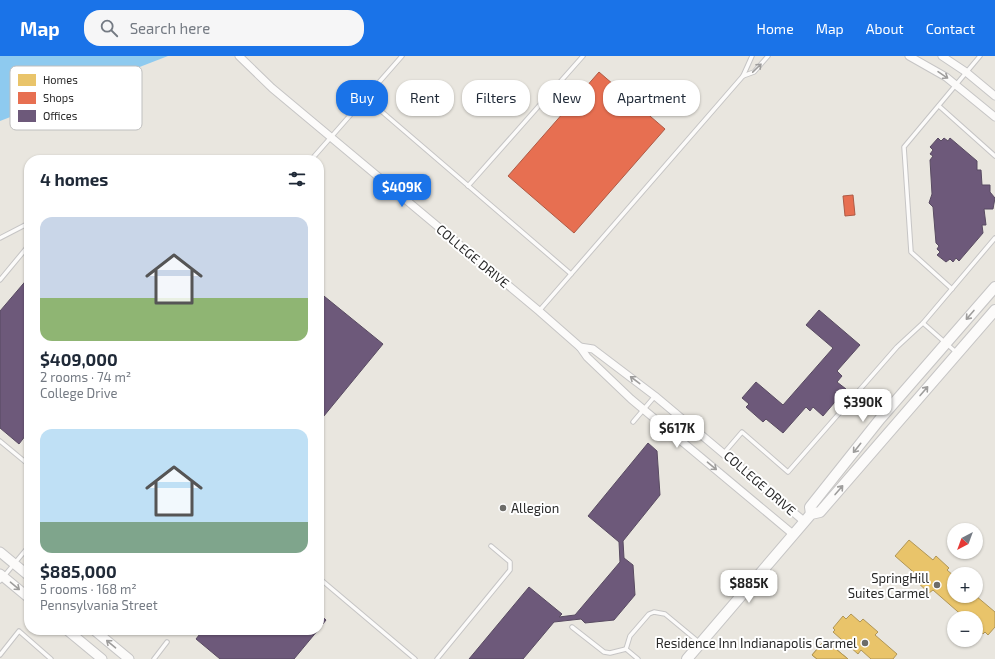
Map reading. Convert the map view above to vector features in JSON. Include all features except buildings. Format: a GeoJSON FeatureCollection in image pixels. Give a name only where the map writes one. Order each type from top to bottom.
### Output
{"type":"FeatureCollection","features":[{"type":"Feature","properties":{"kind":"main road"},"geometry":{"type":"LineString","coordinates":[[808,518],[810,507],[880,419],[995,287]]}},
{"type":"Feature","properties":{"kind":"main road"},"geometry":{"type":"LineString","coordinates":[[687,659],[808,518],[820,512],[995,310]]}},
{"type":"Feature","properties":{"kind":"street","name":"COLLEGE DRIVE"},"geometry":{"type":"LineString","coordinates":[[239,56],[272,88],[333,137],[580,346],[587,358],[643,409],[794,535]]}},
{"type":"Feature","properties":{"kind":"street"},"geometry":{"type":"LineString","coordinates":[[909,56],[941,74],[995,117]]}},
{"type":"Feature","properties":{"kind":"street"},"geometry":{"type":"LineString","coordinates":[[942,56],[966,72],[995,96]]}},
{"type":"Feature","properties":{"kind":"street","name":"COLLEGE DRIVE"},"geometry":{"type":"LineString","coordinates":[[580,346],[593,349],[655,396],[724,453],[808,518]]}},
{"type":"Feature","properties":{"kind":"street"},"geometry":{"type":"LineString","coordinates":[[0,552],[24,572]]}},
{"type":"Feature","properties":{"kind":"street"},"geometry":{"type":"LineString","coordinates":[[1,577],[24,594]]}},
{"type":"Feature","properties":{"kind":"street"},"geometry":{"type":"LineString","coordinates":[[73,635],[102,659]]}},
{"type":"Feature","properties":{"kind":"street"},"geometry":{"type":"LineString","coordinates":[[100,635],[129,659]]}},
{"type":"Feature","properties":{"kind":"lane"},"geometry":{"type":"LineString","coordinates":[[381,80],[402,56]]}},
{"type":"Feature","properties":{"kind":"lane"},"geometry":{"type":"LineString","coordinates":[[468,186],[583,56]]}},
{"type":"Feature","properties":{"kind":"lane"},"geometry":{"type":"LineString","coordinates":[[539,311],[742,76],[752,56]]}},
{"type":"Feature","properties":{"kind":"lane"},"geometry":{"type":"LineString","coordinates":[[742,76],[754,72],[768,56]]}},
{"type":"Feature","properties":{"kind":"lane"},"geometry":{"type":"LineString","coordinates":[[952,289],[911,252],[904,147],[980,56]]}},
{"type":"Feature","properties":{"kind":"lane"},"geometry":{"type":"LineString","coordinates":[[939,106],[995,156]]}},
{"type":"Feature","properties":{"kind":"lane"},"geometry":{"type":"LineString","coordinates":[[316,155],[351,116]]}},
{"type":"Feature","properties":{"kind":"lane"},"geometry":{"type":"LineString","coordinates":[[387,116],[571,274]]}},
{"type":"Feature","properties":{"kind":"lane"},"geometry":{"type":"LineString","coordinates":[[0,238],[24,227]]}},
{"type":"Feature","properties":{"kind":"lane"},"geometry":{"type":"LineString","coordinates":[[724,453],[742,432],[788,472],[897,347],[923,323],[995,238]]}},
{"type":"Feature","properties":{"kind":"lane"},"geometry":{"type":"LineString","coordinates":[[0,280],[24,252]]}},
{"type":"Feature","properties":{"kind":"lane"},"geometry":{"type":"LineString","coordinates":[[923,323],[957,354]]}},
{"type":"Feature","properties":{"kind":"lane"},"geometry":{"type":"LineString","coordinates":[[632,422],[655,396]]}},
{"type":"Feature","properties":{"kind":"lane"},"geometry":{"type":"LineString","coordinates":[[0,441],[24,461]]}},
{"type":"Feature","properties":{"kind":"lane"},"geometry":{"type":"LineString","coordinates":[[437,659],[510,570],[510,562],[491,546]]}},
{"type":"Feature","properties":{"kind":"lane"},"geometry":{"type":"LineString","coordinates":[[1,577],[24,552]]}},
{"type":"Feature","properties":{"kind":"lane"},"geometry":{"type":"LineString","coordinates":[[324,582],[415,659]]}},
{"type":"Feature","properties":{"kind":"lane"},"geometry":{"type":"LineString","coordinates":[[626,649],[630,636],[649,614],[654,612],[665,614],[700,644]]}},
{"type":"Feature","properties":{"kind":"lane"},"geometry":{"type":"LineString","coordinates":[[572,628],[604,652],[610,653],[626,649]]}},
{"type":"Feature","properties":{"kind":"lane"},"geometry":{"type":"LineString","coordinates":[[0,655],[19,631],[51,659]]}},
{"type":"Feature","properties":{"kind":"lane"},"geometry":{"type":"LineString","coordinates":[[154,659],[167,642]]}},
{"type":"Feature","properties":{"kind":"lane"},"geometry":{"type":"LineString","coordinates":[[626,649],[638,659]]}},
{"type":"Feature","properties":{"kind":"water"},"geometry":{"type":"Polygon","coordinates":[[[0,56],[168,56],[142,66],[10,66],[10,117],[0,121],[0,56]]]}},
{"type":"Feature","properties":{"kind":"place","name":"Allegion"},"geometry":{"type":"Point","coordinates":[503,508]}},
{"type":"Feature","properties":{"kind":"place","name":"SpringHill Suites Carmel"},"geometry":{"type":"Point","coordinates":[937,585]}},
{"type":"Feature","properties":{"kind":"place","name":"Residence Inn Indianapolis Carmel"},"geometry":{"type":"Point","coordinates":[865,643]}}]}
